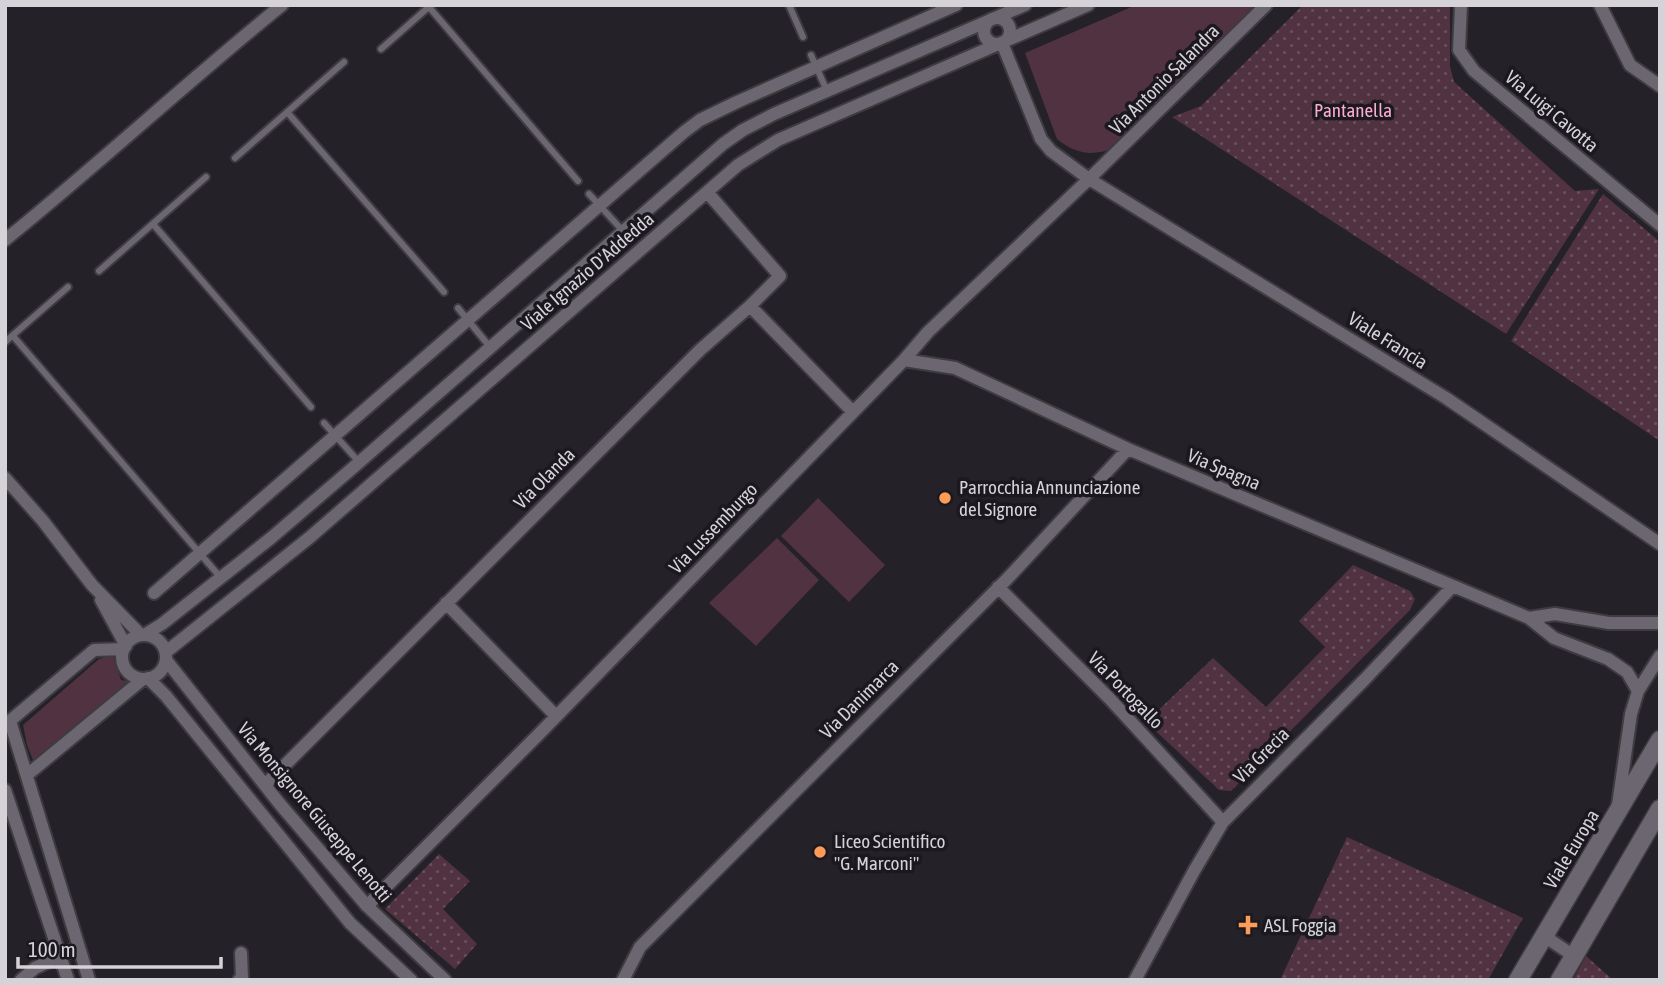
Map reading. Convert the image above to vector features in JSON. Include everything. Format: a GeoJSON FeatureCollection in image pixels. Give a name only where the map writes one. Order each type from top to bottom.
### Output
{"type":"FeatureCollection","features":[{"type":"Feature","properties":{"kind":"street"},"geometry":{"type":"LineString","coordinates":[[5,240],[76,183],[167,101],[282,5]]}},
{"type":"Feature","properties":{"kind":"street","name":"Viale Ignazio D'Addedda"},"geometry":{"type":"LineString","coordinates":[[154,593],[700,120],[814,61],[956,5]]}},
{"type":"Feature","properties":{"kind":"street","name":"Viale Ignazio D'Addedda"},"geometry":{"type":"LineString","coordinates":[[142,635],[221,578],[359,462],[723,144],[743,130],[827,91],[1025,5]]}},
{"type":"Feature","properties":{"kind":"street","name":"Viale Ignazio D'Addedda"},"geometry":{"type":"LineString","coordinates":[[166,656],[285,558],[738,165],[778,140],[1088,5]]}},
{"type":"Feature","properties":{"kind":"street","name":"Via Antonio Salandra"},"geometry":{"type":"LineString","coordinates":[[1090,179],[1266,5]]}},
{"type":"Feature","properties":{"kind":"street","name":"Via Luigi Cavotta"},"geometry":{"type":"LineString","coordinates":[[1461,5],[1459,50],[1474,71],[1660,225]]}},
{"type":"Feature","properties":{"kind":"street"},"geometry":{"type":"LineString","coordinates":[[1600,5],[1630,65],[1660,86]]}},
{"type":"Feature","properties":{"kind":"street","name":"Viale Francia"},"geometry":{"type":"LineString","coordinates":[[991,20],[985,27],[985,36],[993,44],[1002,43],[1041,139],[1051,151],[1090,179],[1446,398],[1660,544]]}},
{"type":"Feature","properties":{"kind":"street","name":"Via Lussemburgo"},"geometry":{"type":"LineString","coordinates":[[366,906],[556,716],[904,360],[928,332],[1090,179]]}},
{"type":"Feature","properties":{"kind":"street","name":"Via Olanda"},"geometry":{"type":"LineString","coordinates":[[265,785],[700,349],[780,276],[707,192]]}},
{"type":"Feature","properties":{"kind":"street"},"geometry":{"type":"LineString","coordinates":[[599,251],[616,271]]}},
{"type":"Feature","properties":{"kind":"street"},"geometry":{"type":"LineString","coordinates":[[750,306],[853,412]]}},
{"type":"Feature","properties":{"kind":"street","name":"Via Spagna"},"geometry":{"type":"LineString","coordinates":[[904,360],[955,368],[1128,449],[1529,618],[1554,638],[1608,659],[1627,671],[1638,691]]}},
{"type":"Feature","properties":{"kind":"street"},"geometry":{"type":"LineString","coordinates":[[390,435],[406,454]]}},
{"type":"Feature","properties":{"kind":"street","name":"Via Danimarca"},"geometry":{"type":"LineString","coordinates":[[623,980],[640,947],[656,929],[998,587],[1128,449]]}},
{"type":"Feature","properties":{"kind":"street"},"geometry":{"type":"LineString","coordinates":[[5,478],[43,521],[92,585],[142,635],[158,640],[166,656],[160,672],[146,679],[27,775]]}},
{"type":"Feature","properties":{"kind":"street"},"geometry":{"type":"LineString","coordinates":[[92,585],[125,647]]}},
{"type":"Feature","properties":{"kind":"street","name":"Via Grecia"},"geometry":{"type":"LineString","coordinates":[[1135,980],[1223,822],[1453,586]]}},
{"type":"Feature","properties":{"kind":"street","name":"Via Portogallo"},"geometry":{"type":"LineString","coordinates":[[998,587],[1110,699],[1223,822]]}},
{"type":"Feature","properties":{"kind":"street"},"geometry":{"type":"LineString","coordinates":[[446,603],[556,716]]}},
{"type":"Feature","properties":{"kind":"street","name":"Via Spagna"},"geometry":{"type":"LineString","coordinates":[[1529,618],[1555,614],[1609,623],[1660,624]]}},
{"type":"Feature","properties":{"kind":"street"},"geometry":{"type":"LineString","coordinates":[[142,635],[125,647],[123,663],[126,669],[131,674],[146,679],[166,696],[350,923],[411,980]]}},
{"type":"Feature","properties":{"kind":"street"},"geometry":{"type":"LineString","coordinates":[[89,980],[27,775],[8,723],[94,650],[125,647]]}},
{"type":"Feature","properties":{"kind":"street","name":"Via Monsignore Giuseppe Lenotti"},"geometry":{"type":"LineString","coordinates":[[166,656],[265,785],[366,906],[445,980]]}},
{"type":"Feature","properties":{"kind":"street"},"geometry":{"type":"LineString","coordinates":[[1617,813],[1631,714],[1638,691],[1660,656]]}},
{"type":"Feature","properties":{"kind":"street","name":"Viale Europa"},"geometry":{"type":"LineString","coordinates":[[1518,980],[1660,740]]}},
{"type":"Feature","properties":{"kind":"street"},"geometry":{"type":"LineString","coordinates":[[5,790],[68,980]]}},
{"type":"Feature","properties":{"kind":"street"},"geometry":{"type":"LineString","coordinates":[[1560,980],[1660,809]]}},
{"type":"Feature","properties":{"kind":"street"},"geometry":{"type":"LineString","coordinates":[[1544,936],[1574,956]]}},
{"type":"Feature","properties":{"kind":"street"},"geometry":{"type":"LineString","coordinates":[[21,980],[35,968],[79,947]]}},
{"type":"Feature","properties":{"kind":"street"},"geometry":{"type":"LineString","coordinates":[[240,980],[243,967],[241,953]]}},
{"type":"Feature","properties":{"kind":"lane"},"geometry":{"type":"LineString","coordinates":[[789,5],[803,37]]}},
{"type":"Feature","properties":{"kind":"lane"},"geometry":{"type":"LineString","coordinates":[[380,48],[430,6],[578,181]]}},
{"type":"Feature","properties":{"kind":"lane"},"geometry":{"type":"LineString","coordinates":[[814,61],[827,91]]}},
{"type":"Feature","properties":{"kind":"lane"},"geometry":{"type":"LineString","coordinates":[[235,158],[344,62]]}},
{"type":"Feature","properties":{"kind":"lane"},"geometry":{"type":"LineString","coordinates":[[287,112],[444,292]]}},
{"type":"Feature","properties":{"kind":"lane"},"geometry":{"type":"LineString","coordinates":[[99,271],[206,177]]}},
{"type":"Feature","properties":{"kind":"lane","name":"Viale Ignazio D'Addedda"},"geometry":{"type":"LineString","coordinates":[[589,194],[623,231]]}},
{"type":"Feature","properties":{"kind":"lane"},"geometry":{"type":"LineString","coordinates":[[153,224],[312,407]]}},
{"type":"Feature","properties":{"kind":"lane"},"geometry":{"type":"LineString","coordinates":[[5,342],[68,287]]}},
{"type":"Feature","properties":{"kind":"lane"},"geometry":{"type":"LineString","coordinates":[[458,308],[490,347]]}},
{"type":"Feature","properties":{"kind":"lane"},"geometry":{"type":"LineString","coordinates":[[13,336],[221,578]]}},
{"type":"Feature","properties":{"kind":"lane"},"geometry":{"type":"LineString","coordinates":[[324,423],[359,462]]}},
{"type":"Feature","properties":{"kind":"green space"},"geometry":{"type":"Polygon","coordinates":[[[1136,5],[1259,5],[1115,148],[1092,153],[1078,151],[1057,139],[1025,53],[1136,5]]]}},
{"type":"Feature","properties":{"kind":"green space","name":"Pantanella"},"geometry":{"type":"Polygon","coordinates":[[[1303,5],[1450,5],[1450,66],[1454,82],[1575,191],[1599,189],[1506,334],[1172,117],[1201,106],[1303,5]]]}},
{"type":"Feature","properties":{"kind":"green space"},"geometry":{"type":"Polygon","coordinates":[[[1603,194],[1660,242],[1660,441],[1511,341],[1603,194]]]}},
{"type":"Feature","properties":{"kind":"green space"},"geometry":{"type":"Polygon","coordinates":[[[818,498],[885,565],[849,602],[781,536],[818,498]]]}},
{"type":"Feature","properties":{"kind":"green space"},"geometry":{"type":"Polygon","coordinates":[[[777,538],[819,580],[756,646],[709,603],[777,538]]]}},
{"type":"Feature","properties":{"kind":"green space"},"geometry":{"type":"Polygon","coordinates":[[[1353,565],[1410,591],[1415,599],[1410,610],[1231,791],[1219,790],[1146,722],[1213,658],[1266,707],[1325,647],[1299,621],[1353,565]]]}},
{"type":"Feature","properties":{"kind":"green space"},"geometry":{"type":"Polygon","coordinates":[[[113,655],[121,680],[132,682],[40,760],[33,760],[23,725],[99,659],[113,655]]]}},
{"type":"Feature","properties":{"kind":"green space"},"geometry":{"type":"Polygon","coordinates":[[[1347,837],[1523,918],[1488,980],[1280,980],[1347,837]]]}},
{"type":"Feature","properties":{"kind":"green space"},"geometry":{"type":"Polygon","coordinates":[[[439,854],[470,881],[443,909],[477,944],[455,969],[385,909],[439,854]]]}},
{"type":"Feature","properties":{"kind":"green space"},"geometry":{"type":"Polygon","coordinates":[[[1586,956],[1613,980],[1573,980],[1586,956]]]}},
{"type":"Feature","properties":{"kind":"place","name":"Parrocchia Annunciazione del Signore"},"geometry":{"type":"Point","coordinates":[945,498]}},
{"type":"Feature","properties":{"kind":"place","name":"Liceo Scientifico \"G. Marconi\""},"geometry":{"type":"Point","coordinates":[820,852]}},
{"type":"Feature","properties":{"kind":"place","name":"ASL Foggia"},"geometry":{"type":"Point","coordinates":[1248,925]}}]}
